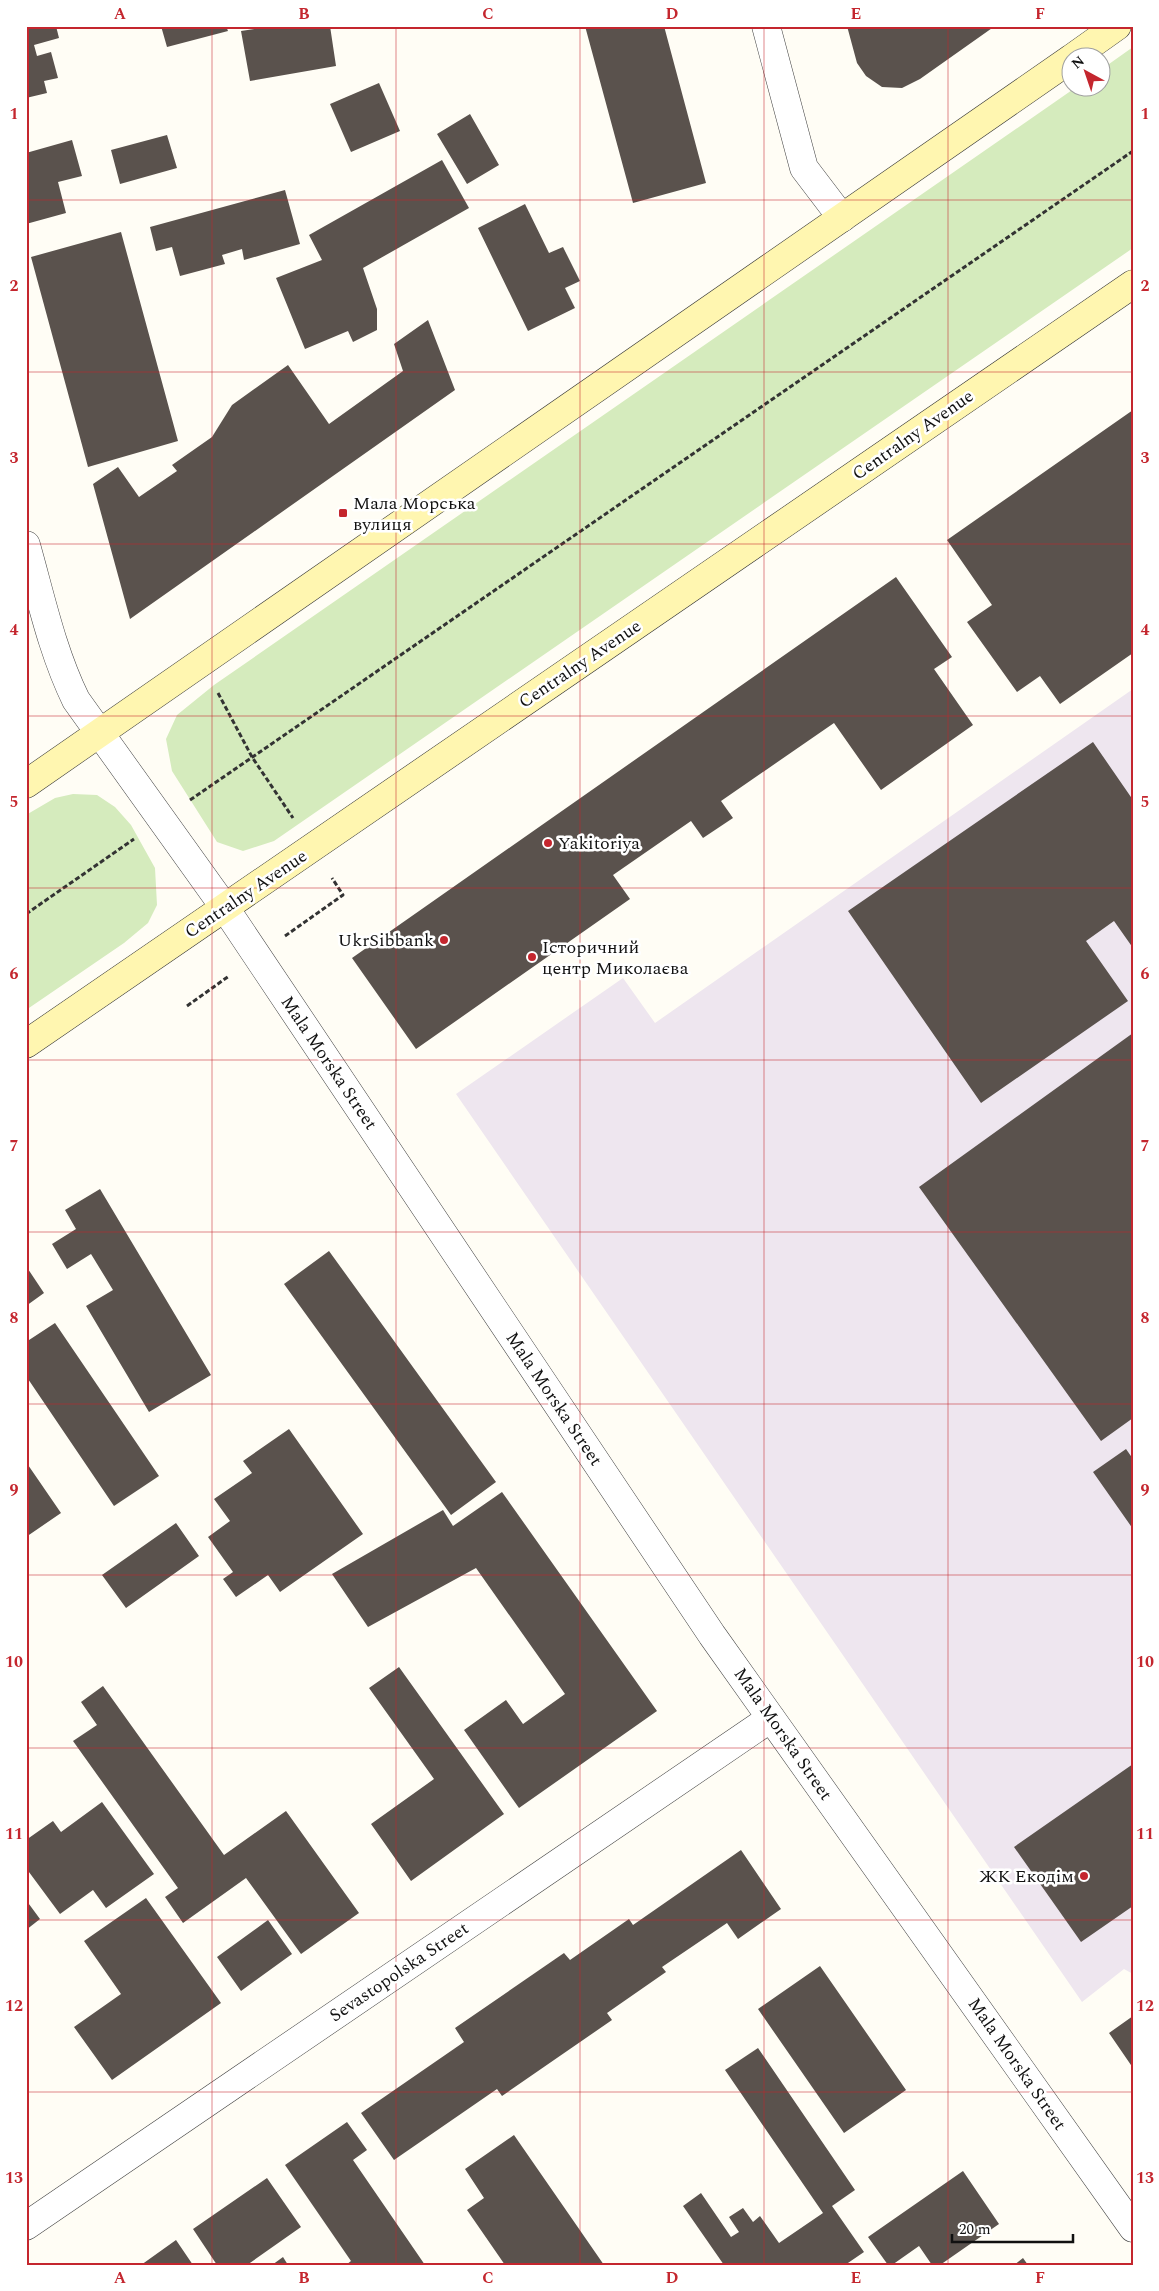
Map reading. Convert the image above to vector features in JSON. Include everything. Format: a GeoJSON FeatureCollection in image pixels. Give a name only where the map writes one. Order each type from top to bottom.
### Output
{"type":"FeatureCollection","features":[{"type":"Feature","properties":{"kind":"main road"},"geometry":{"type":"LineString","coordinates":[[1086,48],[1117,26]]}},
{"type":"Feature","properties":{"kind":"main road"},"geometry":{"type":"LineString","coordinates":[[26,784],[100,734],[199,662],[1062,65]]}},
{"type":"Feature","properties":{"kind":"main road","name":"Centralny Avenue"},"geometry":{"type":"LineString","coordinates":[[26,1044],[1133,284]]}},
{"type":"Feature","properties":{"kind":"street"},"geometry":{"type":"LineString","coordinates":[[766,26],[804,168],[842,218]]}},
{"type":"Feature","properties":{"kind":"street","name":"Mala Morska Street"},"geometry":{"type":"LineString","coordinates":[[26,545],[62,671],[76,700],[225,908],[712,1635],[1133,2228]]}},
{"type":"Feature","properties":{"kind":"street","name":"Sevastopolska Street"},"geometry":{"type":"LineString","coordinates":[[26,2226],[771,1718]]}},
{"type":"Feature","properties":{"kind":"path"},"geometry":{"type":"LineString","coordinates":[[214,686],[252,757],[1133,151]]}},
{"type":"Feature","properties":{"kind":"shaded area"},"geometry":{"type":"Polygon","coordinates":[[[1133,689],[1133,1974],[1124,1969],[1082,2002],[456,1094],[623,978],[655,1023],[1133,689]]]}},
{"type":"Feature","properties":{"kind":"green space"},"geometry":{"type":"Polygon","coordinates":[[[1133,47],[1133,248],[274,841],[243,851],[217,842],[172,771],[166,739],[177,715],[214,685],[1062,97],[1112,98],[1112,62],[1133,47]]]}},
{"type":"Feature","properties":{"kind":"green space"},"geometry":{"type":"Polygon","coordinates":[[[73,794],[97,795],[115,807],[131,825],[155,868],[157,905],[148,923],[124,943],[26,1010],[26,815],[55,798],[73,794]]]}},
{"type":"Feature","properties":{"kind":"building"},"geometry":{"type":"Polygon","coordinates":[[[26,26],[56,26],[59,38],[34,45],[37,56],[51,52],[58,78],[44,81],[47,93],[26,98],[26,26]]]}},
{"type":"Feature","properties":{"kind":"building"},"geometry":{"type":"Polygon","coordinates":[[[161,26],[226,26],[228,31],[167,47],[161,26]]]}},
{"type":"Feature","properties":{"kind":"building"},"geometry":{"type":"Polygon","coordinates":[[[274,26],[330,26],[336,66],[250,81],[241,31],[274,26]]]}},
{"type":"Feature","properties":{"kind":"building"},"geometry":{"type":"Polygon","coordinates":[[[585,26],[664,26],[706,183],[633,203],[585,26]]]}},
{"type":"Feature","properties":{"kind":"building"},"geometry":{"type":"Polygon","coordinates":[[[847,26],[995,26],[920,79],[902,88],[882,87],[866,76],[857,63],[847,26]]]}},
{"type":"Feature","properties":{"kind":"building"},"geometry":{"type":"Polygon","coordinates":[[[379,83],[400,131],[351,152],[330,104],[379,83]]]}},
{"type":"Feature","properties":{"kind":"building"},"geometry":{"type":"Polygon","coordinates":[[[470,114],[499,165],[467,184],[437,134],[470,114]]]}},
{"type":"Feature","properties":{"kind":"building"},"geometry":{"type":"Polygon","coordinates":[[[167,135],[177,168],[120,184],[111,150],[167,135]]]}},
{"type":"Feature","properties":{"kind":"building"},"geometry":{"type":"Polygon","coordinates":[[[72,140],[82,176],[58,182],[66,213],[26,224],[26,153],[72,140]]]}},
{"type":"Feature","properties":{"kind":"building"},"geometry":{"type":"Polygon","coordinates":[[[442,160],[469,208],[363,268],[377,309],[377,330],[353,342],[348,331],[305,349],[276,278],[322,260],[309,235],[442,160]]]}},
{"type":"Feature","properties":{"kind":"building"},"geometry":{"type":"Polygon","coordinates":[[[285,190],[300,244],[244,260],[242,249],[222,255],[225,264],[180,276],[172,247],[156,251],[150,227],[285,190]]]}},
{"type":"Feature","properties":{"kind":"building"},"geometry":{"type":"Polygon","coordinates":[[[525,204],[549,253],[563,247],[580,281],[565,288],[575,308],[528,331],[478,228],[525,204]]]}},
{"type":"Feature","properties":{"kind":"building"},"geometry":{"type":"Polygon","coordinates":[[[121,232],[178,441],[88,467],[31,257],[121,232]]]}},
{"type":"Feature","properties":{"kind":"building"},"geometry":{"type":"Polygon","coordinates":[[[428,320],[455,390],[130,619],[93,484],[118,467],[139,497],[177,471],[172,465],[212,437],[232,405],[288,365],[329,424],[403,371],[394,344],[428,320]]]}},
{"type":"Feature","properties":{"kind":"building"},"geometry":{"type":"Polygon","coordinates":[[[1133,410],[1133,653],[1060,704],[1040,676],[1017,692],[967,622],[992,605],[947,540],[1133,410]]]}},
{"type":"Feature","properties":{"kind":"building"},"geometry":{"type":"Polygon","coordinates":[[[896,577],[952,657],[934,669],[973,725],[881,790],[834,723],[721,801],[733,818],[703,838],[691,821],[613,875],[630,899],[416,1049],[352,958],[896,577]]]}},
{"type":"Feature","properties":{"kind":"building"},"geometry":{"type":"Polygon","coordinates":[[[1093,742],[1133,800],[1133,948],[1114,921],[1086,941],[1128,1001],[981,1103],[848,911],[1093,742]]]}},
{"type":"Feature","properties":{"kind":"building"},"geometry":{"type":"Polygon","coordinates":[[[1133,1033],[1133,1418],[1101,1441],[919,1187],[1133,1033]]]}},
{"type":"Feature","properties":{"kind":"building"},"geometry":{"type":"Polygon","coordinates":[[[100,1189],[211,1375],[149,1412],[86,1306],[113,1290],[91,1254],[67,1269],[52,1244],[76,1229],[65,1210],[100,1189]]]}},
{"type":"Feature","properties":{"kind":"building"},"geometry":{"type":"Polygon","coordinates":[[[329,1251],[496,1482],[451,1515],[284,1284],[329,1251]]]}},
{"type":"Feature","properties":{"kind":"building"},"geometry":{"type":"Polygon","coordinates":[[[26,1266],[44,1293],[26,1306],[26,1266]]]}},
{"type":"Feature","properties":{"kind":"building"},"geometry":{"type":"Polygon","coordinates":[[[55,1323],[159,1476],[114,1506],[26,1376],[26,1342],[55,1323]]]}},
{"type":"Feature","properties":{"kind":"building"},"geometry":{"type":"Polygon","coordinates":[[[289,1429],[363,1534],[280,1592],[268,1575],[236,1597],[223,1579],[233,1572],[208,1537],[230,1521],[214,1499],[252,1473],[243,1461],[289,1429]]]}},
{"type":"Feature","properties":{"kind":"building"},"geometry":{"type":"Polygon","coordinates":[[[1126,1449],[1133,1459],[1133,1529],[1093,1472],[1126,1449]]]}},
{"type":"Feature","properties":{"kind":"building"},"geometry":{"type":"Polygon","coordinates":[[[26,1462],[61,1513],[26,1537],[26,1462]]]}},
{"type":"Feature","properties":{"kind":"building"},"geometry":{"type":"Polygon","coordinates":[[[502,1492],[657,1711],[519,1808],[464,1730],[506,1700],[523,1724],[565,1694],[476,1568],[368,1627],[332,1574],[443,1510],[453,1526],[502,1492]]]}},
{"type":"Feature","properties":{"kind":"building"},"geometry":{"type":"Polygon","coordinates":[[[176,1523],[199,1556],[126,1608],[102,1575],[176,1523]]]}},
{"type":"Feature","properties":{"kind":"building"},"geometry":{"type":"Polygon","coordinates":[[[399,1667],[504,1814],[411,1881],[371,1824],[434,1779],[369,1688],[399,1667]]]}},
{"type":"Feature","properties":{"kind":"building"},"geometry":{"type":"Polygon","coordinates":[[[103,1686],[224,1855],[286,1811],[359,1913],[301,1954],[246,1878],[183,1923],[165,1897],[178,1888],[73,1741],[97,1725],[81,1702],[103,1686]]]}},
{"type":"Feature","properties":{"kind":"building","name":"ЖК Екодім"},"geometry":{"type":"Polygon","coordinates":[[[1133,1764],[1133,1906],[1081,1942],[1014,1847],[1133,1764]]]}},
{"type":"Feature","properties":{"kind":"building"},"geometry":{"type":"Polygon","coordinates":[[[102,1802],[154,1874],[106,1908],[93,1890],[60,1914],[26,1868],[26,1840],[53,1821],[61,1832],[102,1802]]]}},
{"type":"Feature","properties":{"kind":"building"},"geometry":{"type":"Polygon","coordinates":[[[741,1850],[781,1909],[738,1939],[727,1923],[662,1967],[666,1972],[607,2013],[612,2020],[502,2096],[497,2089],[394,2160],[361,2113],[464,2042],[455,2028],[564,1953],[570,1960],[629,1919],[633,1925],[741,1850]]]}},
{"type":"Feature","properties":{"kind":"building"},"geometry":{"type":"Polygon","coordinates":[[[146,1898],[221,2003],[112,2080],[74,2027],[121,1994],[84,1941],[146,1898]]]}},
{"type":"Feature","properties":{"kind":"building"},"geometry":{"type":"Polygon","coordinates":[[[26,1900],[40,1919],[26,1930],[26,1900]]]}},
{"type":"Feature","properties":{"kind":"building"},"geometry":{"type":"Polygon","coordinates":[[[268,1920],[292,1954],[241,1991],[217,1957],[268,1920]]]}},
{"type":"Feature","properties":{"kind":"building"},"geometry":{"type":"Polygon","coordinates":[[[820,1966],[906,2090],[844,2133],[758,2009],[820,1966]]]}},
{"type":"Feature","properties":{"kind":"building"},"geometry":{"type":"Polygon","coordinates":[[[1133,2016],[1133,2068],[1109,2033],[1133,2016]]]}},
{"type":"Feature","properties":{"kind":"building"},"geometry":{"type":"Polygon","coordinates":[[[758,2048],[855,2190],[832,2206],[864,2252],[845,2265],[724,2265],[683,2206],[701,2193],[731,2237],[739,2232],[729,2217],[743,2208],[753,2222],[760,2216],[779,2243],[823,2213],[725,2070],[758,2048]]]}},
{"type":"Feature","properties":{"kind":"building"},"geometry":{"type":"Polygon","coordinates":[[[347,2122],[367,2150],[353,2160],[425,2265],[346,2265],[351,2261],[285,2165],[347,2122]]]}},
{"type":"Feature","properties":{"kind":"building"},"geometry":{"type":"Polygon","coordinates":[[[514,2135],[604,2265],[505,2265],[467,2210],[484,2198],[465,2169],[514,2135]]]}},
{"type":"Feature","properties":{"kind":"building"},"geometry":{"type":"Polygon","coordinates":[[[963,2171],[999,2224],[940,2265],[932,2265],[919,2246],[892,2265],[888,2265],[868,2237],[963,2171]]]}},
{"type":"Feature","properties":{"kind":"building"},"geometry":{"type":"Polygon","coordinates":[[[267,2178],[301,2227],[247,2265],[217,2265],[193,2229],[267,2178]]]}},
{"type":"Feature","properties":{"kind":"building"},"geometry":{"type":"Polygon","coordinates":[[[176,2240],[193,2265],[141,2265],[176,2240]]]}},
{"type":"Feature","properties":{"kind":"building"},"geometry":{"type":"Polygon","coordinates":[[[283,2257],[288,2265],[272,2265],[283,2257]]]}},
{"type":"Feature","properties":{"kind":"building"},"geometry":{"type":"Polygon","coordinates":[[[1023,2258],[1028,2265],[1014,2265],[1023,2258]]]}},
{"type":"Feature","properties":{"kind":"place","name":"Мала Морська вулиця"},"geometry":{"type":"Point","coordinates":[343,513]}},
{"type":"Feature","properties":{"kind":"place","name":"Yakitoriya"},"geometry":{"type":"Point","coordinates":[548,843]}},
{"type":"Feature","properties":{"kind":"place","name":"UkrSibbank"},"geometry":{"type":"Point","coordinates":[444,940]}},
{"type":"Feature","properties":{"kind":"place","name":"Історичний центр Миколаєва"},"geometry":{"type":"Point","coordinates":[532,957]}},
{"type":"Feature","properties":{"kind":"place","name":"ЖК Екодім"},"geometry":{"type":"Point","coordinates":[1084,1876]}}]}
